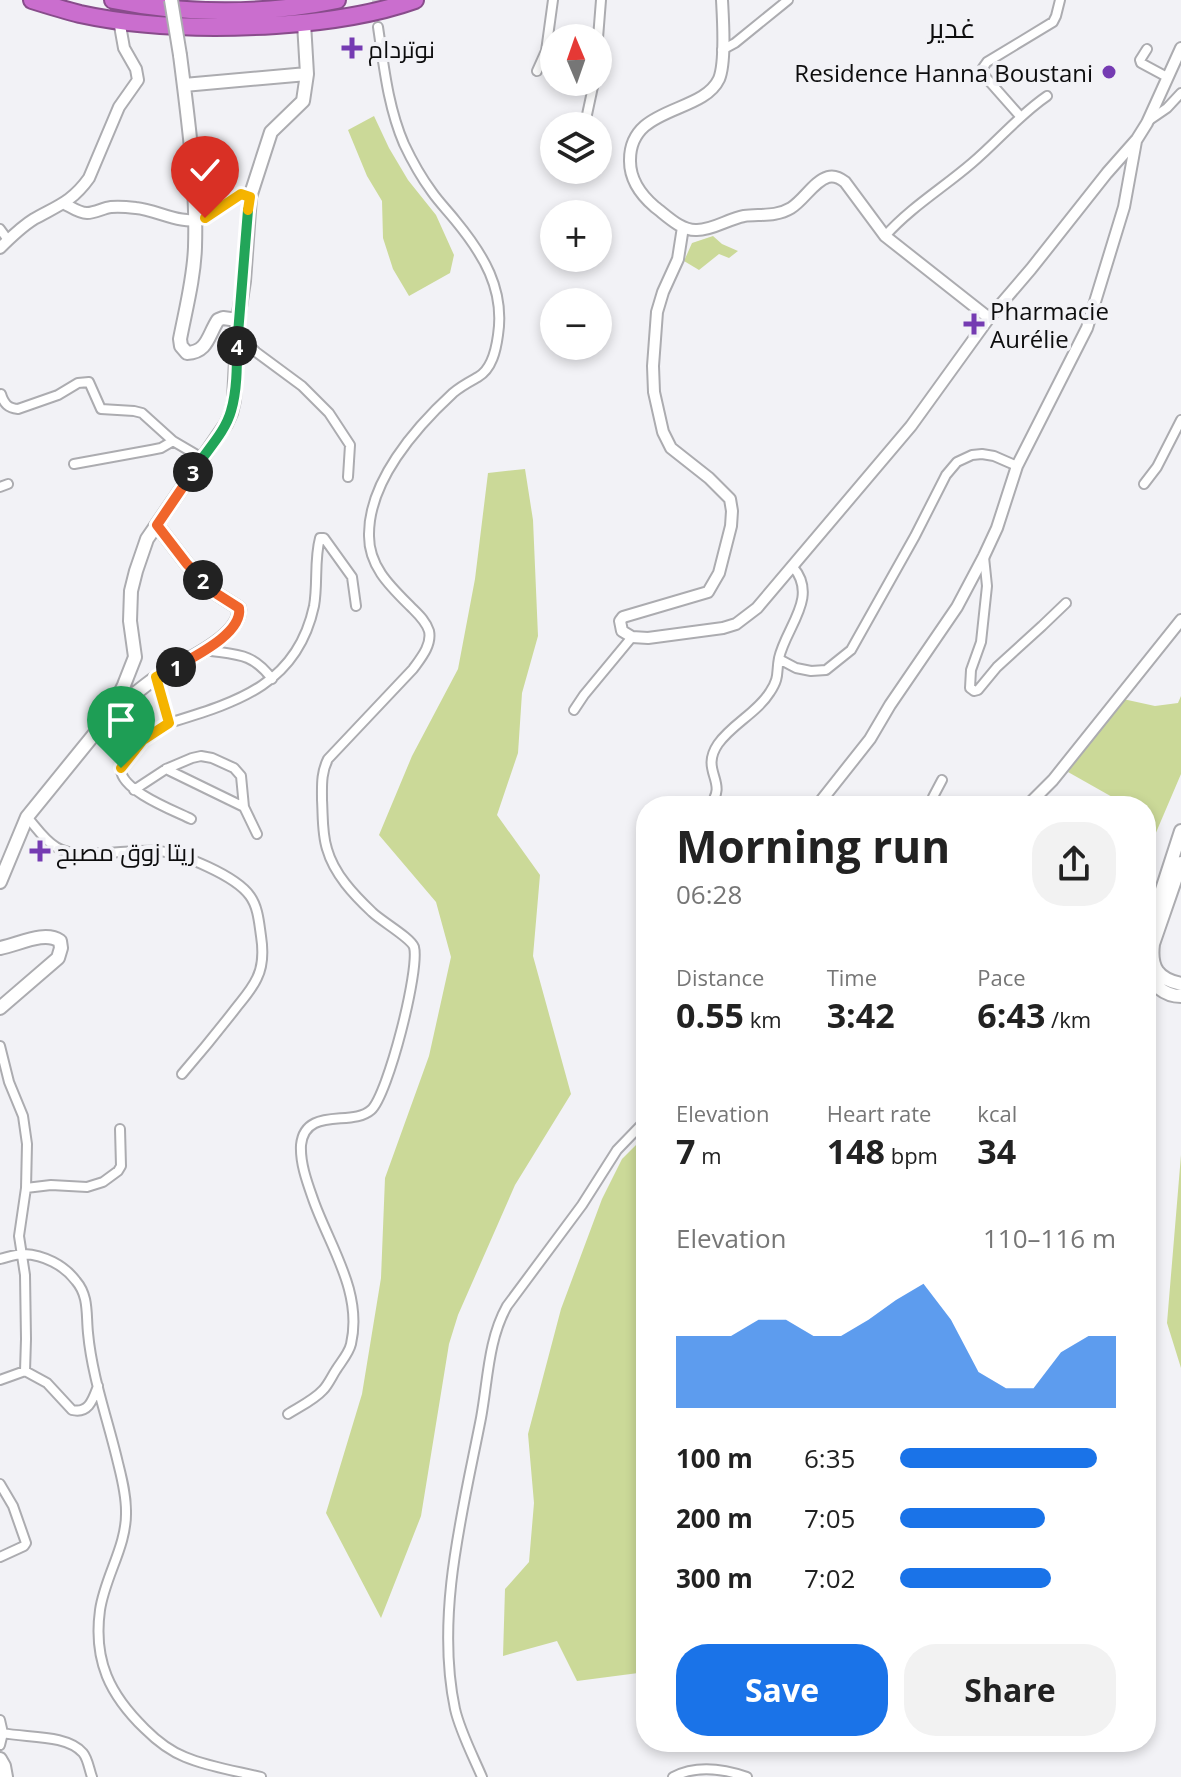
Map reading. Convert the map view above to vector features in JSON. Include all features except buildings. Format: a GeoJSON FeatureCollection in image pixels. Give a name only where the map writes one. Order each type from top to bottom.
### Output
{"type":"FeatureCollection","features":[{"type":"Feature","properties":{"kind":"highway"},"geometry":{"type":"LineString","coordinates":[[32,0],[119,20],[210,28],[304,23],[362,15],[415,0]]}},
{"type":"Feature","properties":{"kind":"highway"},"geometry":{"type":"LineString","coordinates":[[113,0],[184,10],[226,11],[266,4],[325,1]]}},
{"type":"Feature","properties":{"kind":"main road"},"geometry":{"type":"LineString","coordinates":[[171,0],[192,158],[195,220],[192,278],[181,346],[187,353],[198,352],[218,320],[238,320]]}},
{"type":"Feature","properties":{"kind":"main road"},"geometry":{"type":"LineString","coordinates":[[109,716],[133,663],[131,591],[147,539],[231,413],[250,197],[271,132],[303,101],[307,74],[304,23]]}},
{"type":"Feature","properties":{"kind":"main road"},"geometry":{"type":"LineString","coordinates":[[184,85],[307,74]]}},
{"type":"Feature","properties":{"kind":"main road"},"geometry":{"type":"LineString","coordinates":[[0,882],[27,817],[109,716],[156,677],[205,650],[233,627],[240,616],[239,608],[217,594],[187,564],[157,525]]}},
{"type":"Feature","properties":{"kind":"main road"},"geometry":{"type":"LineString","coordinates":[[1156,908],[1181,831]]}},
{"type":"Feature","properties":{"kind":"main road"},"geometry":{"type":"LineString","coordinates":[[1156,935],[1181,863]]}},
{"type":"Feature","properties":{"kind":"main road"},"geometry":{"type":"LineString","coordinates":[[0,948],[44,937],[54,937],[60,941],[61,948],[58,958],[0,1008]]}},
{"type":"Feature","properties":{"kind":"main road"},"geometry":{"type":"LineString","coordinates":[[1156,985],[1161,990],[1178,990]]}},
{"type":"Feature","properties":{"kind":"main road"},"geometry":{"type":"LineString","coordinates":[[0,1759],[6,1777]]}},
{"type":"Feature","properties":{"kind":"street"},"geometry":{"type":"LineString","coordinates":[[537,71],[546,51],[553,0]]}},
{"type":"Feature","properties":{"kind":"street"},"geometry":{"type":"LineString","coordinates":[[599,24],[601,0]]}},
{"type":"Feature","properties":{"kind":"street"},"geometry":{"type":"LineString","coordinates":[[722,0],[720,76],[712,91],[645,125],[637,134],[630,157],[631,174],[637,187],[651,203],[683,227],[701,230],[743,216],[787,211],[818,183],[832,176],[838,177],[885,236],[989,318]]}},
{"type":"Feature","properties":{"kind":"street"},"geometry":{"type":"LineString","coordinates":[[722,50],[788,0]]}},
{"type":"Feature","properties":{"kind":"street"},"geometry":{"type":"LineString","coordinates":[[1020,116],[982,73],[982,69],[987,62],[1053,22],[1060,0]]}},
{"type":"Feature","properties":{"kind":"street"},"geometry":{"type":"LineString","coordinates":[[0,229],[4,244],[31,221],[65,204],[89,178],[119,107],[138,80],[136,69],[124,48],[119,20]]}},
{"type":"Feature","properties":{"kind":"street"},"geometry":{"type":"LineString","coordinates":[[288,1414],[323,1391],[351,1345],[353,1315],[345,1274],[309,1187],[302,1161],[302,1141],[310,1127],[321,1121],[361,1115],[370,1111],[376,1103],[398,1041],[414,958],[410,939],[373,913],[341,878],[330,858],[324,834],[321,775],[328,759],[413,669],[429,640],[425,621],[380,575],[369,540],[370,519],[375,500],[402,449],[454,392],[480,377],[490,365],[497,344],[500,312],[498,294],[490,273],[471,241],[432,193],[405,145],[391,106],[378,27]]}},
{"type":"Feature","properties":{"kind":"street"},"geometry":{"type":"LineString","coordinates":[[683,227],[678,259],[657,312],[654,392],[663,432],[671,448],[730,499],[731,526],[719,573],[708,592],[623,617],[620,621],[622,631],[632,637],[708,631],[736,624],[757,608],[911,426],[989,318],[1137,139],[1181,48]]}},
{"type":"Feature","properties":{"kind":"street"},"geometry":{"type":"LineString","coordinates":[[1147,49],[1141,63],[1167,77]]}},
{"type":"Feature","properties":{"kind":"street"},"geometry":{"type":"LineString","coordinates":[[1147,123],[1181,93]]}},
{"type":"Feature","properties":{"kind":"street"},"geometry":{"type":"LineString","coordinates":[[885,236],[901,218],[968,167],[996,143],[1020,116],[1047,96]]}},
{"type":"Feature","properties":{"kind":"street"},"geometry":{"type":"LineString","coordinates":[[825,796],[870,739],[957,607],[984,556],[997,528],[1017,466],[1087,328],[1124,207],[1137,139]]}},
{"type":"Feature","properties":{"kind":"street"},"geometry":{"type":"LineString","coordinates":[[65,204],[88,213],[111,207],[138,208],[195,220],[210,216],[238,195],[250,197]]}},
{"type":"Feature","properties":{"kind":"street"},"geometry":{"type":"LineString","coordinates":[[238,334],[256,352],[302,386],[329,413],[350,445],[348,477]]}},
{"type":"Feature","properties":{"kind":"street"},"geometry":{"type":"LineString","coordinates":[[1,394],[6,405],[18,409],[58,395],[78,383],[89,382],[101,409],[142,413],[173,441],[202,458]]}},
{"type":"Feature","properties":{"kind":"street"},"geometry":{"type":"LineString","coordinates":[[1144,484],[1157,467],[1181,420]]}},
{"type":"Feature","properties":{"kind":"street"},"geometry":{"type":"LineString","coordinates":[[74,464],[161,448],[173,441]]}},
{"type":"Feature","properties":{"kind":"street"},"geometry":{"type":"LineString","coordinates":[[779,659],[796,668],[826,670],[851,650],[946,475],[957,462],[982,454],[1017,466]]}},
{"type":"Feature","properties":{"kind":"street"},"geometry":{"type":"LineString","coordinates":[[191,819],[134,790],[121,773],[121,768],[143,740],[169,723],[241,698],[272,679],[288,663],[308,626],[316,594],[320,538],[330,544],[352,577],[356,606]]}},
{"type":"Feature","properties":{"kind":"street"},"geometry":{"type":"LineString","coordinates":[[984,556],[987,586],[981,642],[970,680],[970,688],[974,691],[1066,603]]}},
{"type":"Feature","properties":{"kind":"street"},"geometry":{"type":"LineString","coordinates":[[716,796],[717,784],[710,769],[715,749],[723,737],[769,695],[779,677],[779,659],[802,604],[803,585],[793,567]]}},
{"type":"Feature","properties":{"kind":"street"},"geometry":{"type":"LineString","coordinates":[[1037,796],[1181,620]]}},
{"type":"Feature","properties":{"kind":"street"},"geometry":{"type":"LineString","coordinates":[[574,710],[632,637]]}},
{"type":"Feature","properties":{"kind":"street"},"geometry":{"type":"LineString","coordinates":[[205,650],[254,660],[272,679]]}},
{"type":"Feature","properties":{"kind":"street"},"geometry":{"type":"LineString","coordinates":[[156,677],[169,723]]}},
{"type":"Feature","properties":{"kind":"street"},"geometry":{"type":"LineString","coordinates":[[134,790],[166,769],[192,758],[212,758],[234,768],[241,776],[244,807],[257,834]]}},
{"type":"Feature","properties":{"kind":"street"},"geometry":{"type":"LineString","coordinates":[[166,769],[244,807]]}},
{"type":"Feature","properties":{"kind":"street"},"geometry":{"type":"LineString","coordinates":[[934,796],[942,780]]}},
{"type":"Feature","properties":{"kind":"street"},"geometry":{"type":"LineString","coordinates":[[27,817],[45,838],[63,851],[172,853],[217,872],[249,894],[259,918],[262,943],[260,974],[182,1074]]}},
{"type":"Feature","properties":{"kind":"street"},"geometry":{"type":"LineString","coordinates":[[0,1046],[9,1082],[25,1123],[28,1155],[19,1236],[25,1275],[25,1371]]}},
{"type":"Feature","properties":{"kind":"street"},"geometry":{"type":"LineString","coordinates":[[26,1188],[51,1185],[87,1187],[103,1182],[121,1166],[120,1129]]}},
{"type":"Feature","properties":{"kind":"street"},"geometry":{"type":"LineString","coordinates":[[482,1777],[455,1710],[449,1633],[456,1541],[494,1336],[507,1306],[582,1205],[617,1150],[636,1130]]}},
{"type":"Feature","properties":{"kind":"street"},"geometry":{"type":"LineString","coordinates":[[0,1259],[21,1254],[52,1261],[72,1275],[86,1298],[93,1369],[124,1483],[126,1510],[126,1528],[100,1611],[100,1656],[105,1675],[117,1698],[135,1720],[174,1752],[261,1777]]}},
{"type":"Feature","properties":{"kind":"street"},"geometry":{"type":"LineString","coordinates":[[0,1380],[25,1371],[47,1383],[76,1411],[87,1408],[98,1386]]}},
{"type":"Feature","properties":{"kind":"street"},"geometry":{"type":"LineString","coordinates":[[0,1484],[13,1506],[26,1543],[0,1557]]}},
{"type":"Feature","properties":{"kind":"street"},"geometry":{"type":"LineString","coordinates":[[0,1720],[3,1733],[0,1745]]}},
{"type":"Feature","properties":{"kind":"street"},"geometry":{"type":"LineString","coordinates":[[3,1733],[70,1744],[82,1751],[92,1777]]}},
{"type":"Feature","properties":{"kind":"street"},"geometry":{"type":"LineString","coordinates":[[673,1777],[704,1768],[747,1777]]}},
{"type":"Feature","properties":{"kind":"green space"},"geometry":{"type":"Polygon","coordinates":[[[374,116],[408,180],[436,215],[454,255],[450,273],[409,296],[393,269],[383,238],[382,201],[367,176],[348,130],[374,116]]]}},
{"type":"Feature","properties":{"kind":"green space"},"geometry":{"type":"Polygon","coordinates":[[[713,236],[738,251],[729,258],[719,254],[699,270],[684,261],[692,243],[713,236]]]}},
{"type":"Feature","properties":{"kind":"green space"},"geometry":{"type":"Polygon","coordinates":[[[525,469],[533,520],[538,636],[522,693],[518,753],[497,815],[540,875],[533,956],[571,1094],[515,1185],[458,1315],[449,1344],[421,1516],[381,1618],[326,1513],[362,1394],[381,1278],[385,1178],[429,1056],[451,957],[436,902],[379,835],[412,756],[458,669],[475,579],[488,473],[525,469]]]}},
{"type":"Feature","properties":{"kind":"green space"},"geometry":{"type":"Polygon","coordinates":[[[1181,696],[1181,774],[1156,833],[1156,796],[1110,796],[1068,772],[1123,699],[1155,706],[1178,703],[1181,696]]]}},
{"type":"Feature","properties":{"kind":"green space"},"geometry":{"type":"Polygon","coordinates":[[[636,1145],[636,1673],[577,1681],[557,1641],[503,1656],[505,1589],[529,1562],[534,1503],[528,1434],[561,1309],[602,1199],[622,1159],[636,1145]]]}},
{"type":"Feature","properties":{"kind":"green space"},"geometry":{"type":"Polygon","coordinates":[[[1181,1155],[1181,1368],[1167,1323],[1181,1155]]]}},
{"type":"Feature","properties":{"kind":"tunnel"},"geometry":{"type":"LineString","coordinates":[[376,0],[378,27]]}},
{"type":"Feature","properties":{"kind":"place","name":"نوتردام"},"geometry":{"type":"Point","coordinates":[352,48]}},
{"type":"Feature","properties":{"kind":"place","name":"Residence Hanna Boustani"},"geometry":{"type":"Point","coordinates":[1109,72]}},
{"type":"Feature","properties":{"kind":"place","name":"Pharmacie Aurélie"},"geometry":{"type":"Point","coordinates":[974,324]}},
{"type":"Feature","properties":{"kind":"place","name":"ريتا زوق مصبح"},"geometry":{"type":"Point","coordinates":[40,851]}},
{"type":"Feature","properties":{"kind":"district","name":"غدير"},"geometry":{"type":"Point","coordinates":[952,27]}},
{"type":"Feature","properties":{"kind":"route"},"geometry":{"type":"LineString","coordinates":[[121,768],[143,740],[169,723],[156,677],[205,650],[229,631],[240,616],[239,608],[217,594],[187,564],[157,525],[226,424],[234,400],[250,197],[238,195],[205,218]]}}]}
